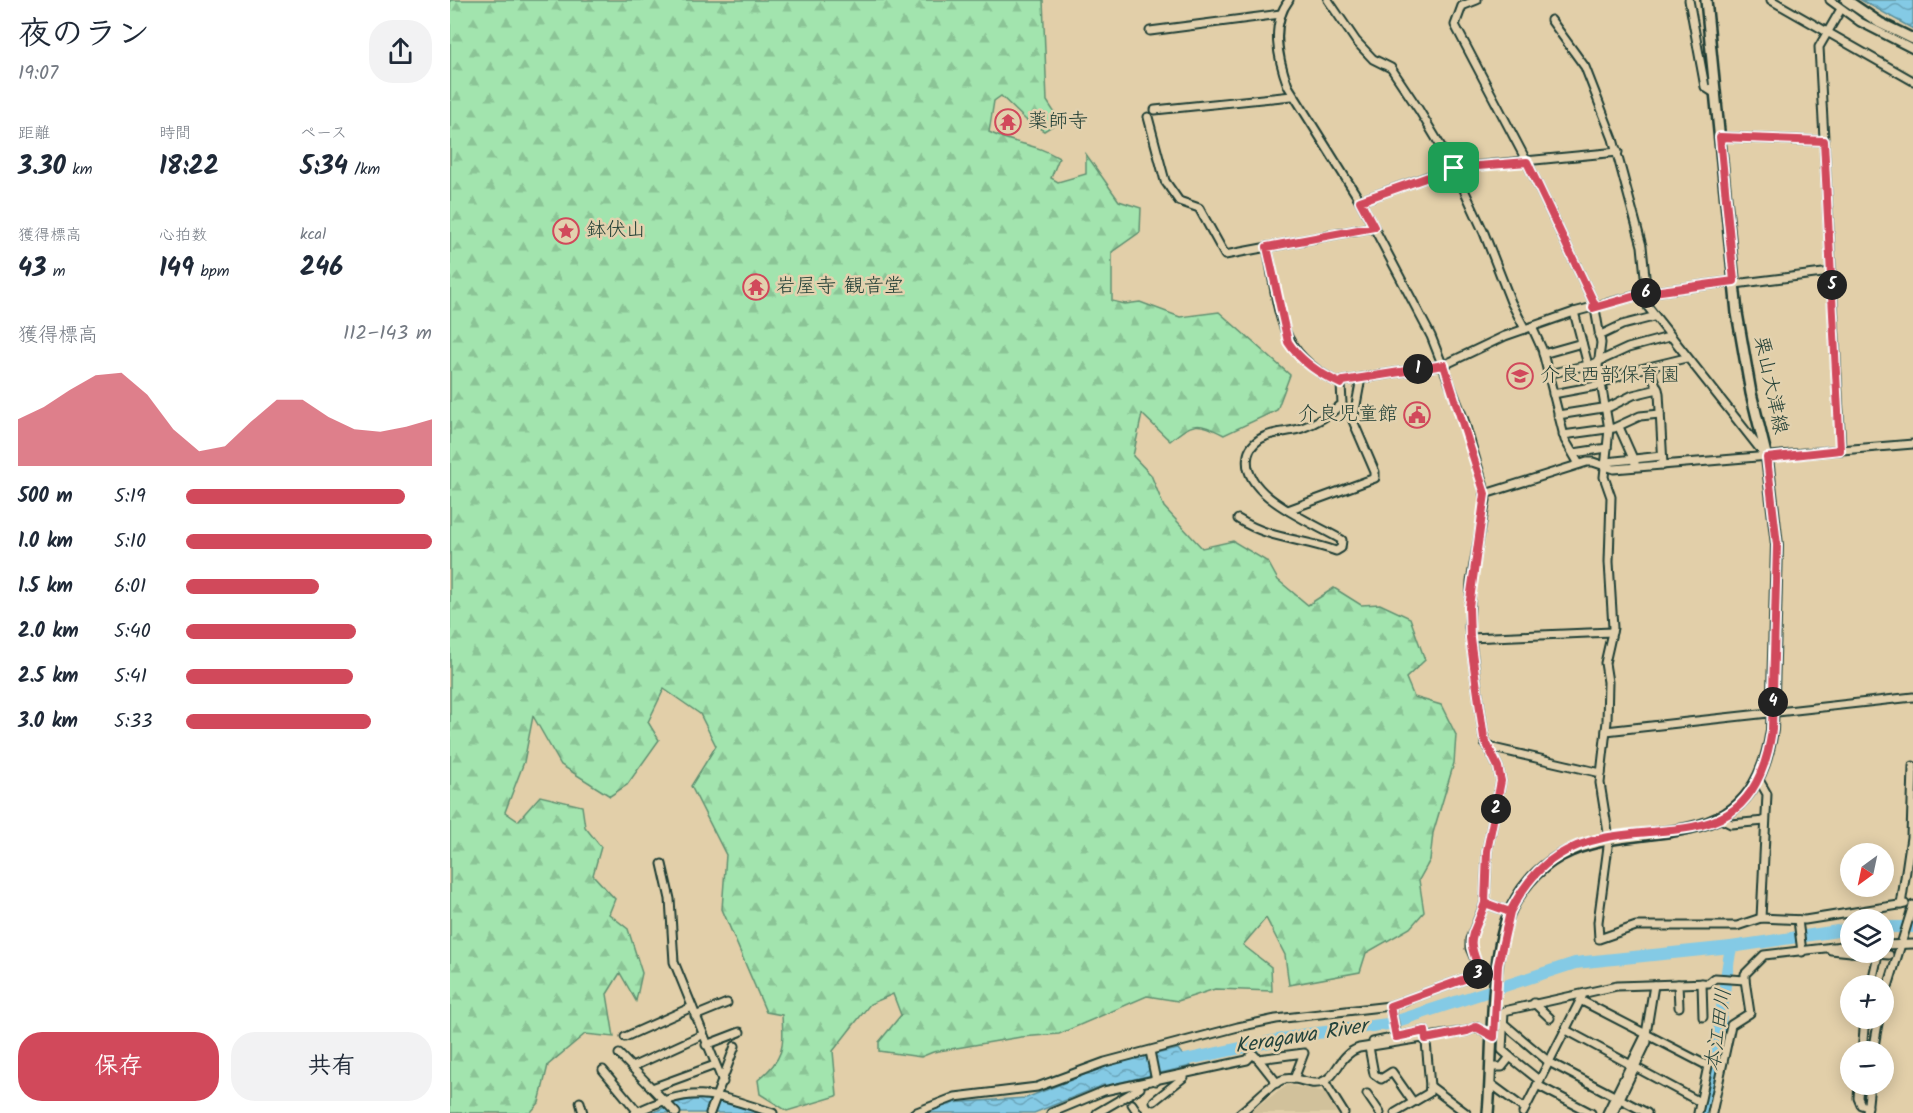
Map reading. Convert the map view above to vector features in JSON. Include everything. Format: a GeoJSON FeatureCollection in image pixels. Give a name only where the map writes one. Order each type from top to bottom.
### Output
{"type":"FeatureCollection","features":[{"type":"Feature","properties":{"kind":"main road","name":"栗山大津線"},"geometry":{"type":"LineString","coordinates":[[1488,1113],[1498,968],[1510,912],[1520,892],[1539,870],[1556,856],[1583,844],[1692,828],[1719,818],[1747,797],[1759,780],[1768,756],[1772,713],[1777,545],[1767,458],[1749,382],[1734,282],[1706,0]]}},
{"type":"Feature","properties":{"kind":"main road"},"geometry":{"type":"LineString","coordinates":[[1841,8],[1913,39]]}},
{"type":"Feature","properties":{"kind":"street"},"geometry":{"type":"LineString","coordinates":[[1289,0],[1281,14],[1277,36],[1281,67],[1292,96],[1360,201],[1444,365],[1485,494],[1471,581],[1470,638],[1485,743],[1498,767],[1501,781],[1487,851],[1485,903],[1470,939],[1470,948],[1481,973]]}},
{"type":"Feature","properties":{"kind":"street"},"geometry":{"type":"LineString","coordinates":[[1328,0],[1356,41],[1373,58],[1391,68],[1454,168],[1484,232],[1511,302],[1543,354],[1563,435],[1579,464]]}},
{"type":"Feature","properties":{"kind":"street"},"geometry":{"type":"LineString","coordinates":[[1477,0],[1462,6],[1455,25],[1527,162],[1594,303],[1599,336],[1601,384],[1609,429],[1604,477],[1611,497],[1609,562],[1612,632],[1605,663],[1608,682],[1600,791],[1609,839],[1598,922],[1599,939],[1636,926],[1737,926],[1761,918],[1798,922],[1906,904]]}},
{"type":"Feature","properties":{"kind":"street"},"geometry":{"type":"LineString","coordinates":[[1689,0],[1705,87],[1716,94]]}},
{"type":"Feature","properties":{"kind":"street"},"geometry":{"type":"LineString","coordinates":[[1772,0],[1913,81]]}},
{"type":"Feature","properties":{"kind":"street"},"geometry":{"type":"LineString","coordinates":[[1830,0],[1860,22],[1913,49]]}},
{"type":"Feature","properties":{"kind":"street"},"geometry":{"type":"LineString","coordinates":[[1840,450],[1819,47],[1841,8]]}},
{"type":"Feature","properties":{"kind":"street"},"geometry":{"type":"LineString","coordinates":[[1150,31],[1281,14]]}},
{"type":"Feature","properties":{"kind":"street"},"geometry":{"type":"LineString","coordinates":[[1551,20],[1586,67],[1617,152],[1642,246],[1647,278],[1646,301],[1653,317],[1767,458]]}},
{"type":"Feature","properties":{"kind":"street"},"geometry":{"type":"LineString","coordinates":[[1155,110],[1292,96]]}},
{"type":"Feature","properties":{"kind":"street"},"geometry":{"type":"LineString","coordinates":[[1148,117],[1165,181],[1179,201],[1200,208],[1225,255],[1374,227]]}},
{"type":"Feature","properties":{"kind":"street"},"geometry":{"type":"LineString","coordinates":[[1720,137],[1824,141]]}},
{"type":"Feature","properties":{"kind":"street"},"geometry":{"type":"LineString","coordinates":[[1360,201],[1454,168],[1617,152]]}},
{"type":"Feature","properties":{"kind":"street"},"geometry":{"type":"LineString","coordinates":[[1267,247],[1288,342],[1310,366],[1341,384]]}},
{"type":"Feature","properties":{"kind":"street"},"geometry":{"type":"LineString","coordinates":[[1341,384],[1343,381],[1444,365],[1455,358],[1529,328],[1574,312],[1646,293],[1831,272]]}},
{"type":"Feature","properties":{"kind":"street"},"geometry":{"type":"LineString","coordinates":[[1574,312],[1588,365]]}},
{"type":"Feature","properties":{"kind":"street"},"geometry":{"type":"LineString","coordinates":[[1599,336],[1622,325],[1653,317]]}},
{"type":"Feature","properties":{"kind":"street"},"geometry":{"type":"LineString","coordinates":[[1548,374],[1599,362],[1628,348],[1669,337]]}},
{"type":"Feature","properties":{"kind":"street"},"geometry":{"type":"LineString","coordinates":[[1543,354],[1582,343]]}},
{"type":"Feature","properties":{"kind":"street"},"geometry":{"type":"LineString","coordinates":[[1553,394],[1601,384],[1628,372],[1686,358]]}},
{"type":"Feature","properties":{"kind":"street"},"geometry":{"type":"LineString","coordinates":[[1648,367],[1658,389],[1663,465]]}},
{"type":"Feature","properties":{"kind":"street"},"geometry":{"type":"LineString","coordinates":[[1287,510],[1375,478],[1375,472],[1353,421],[1361,378]]}},
{"type":"Feature","properties":{"kind":"street"},"geometry":{"type":"LineString","coordinates":[[1238,519],[1259,532],[1272,536],[1300,540],[1336,551],[1341,548],[1342,540],[1309,525],[1287,510],[1252,480],[1247,464],[1249,452],[1257,440],[1267,435],[1302,428],[1336,410],[1342,404],[1341,384]]}},
{"type":"Feature","properties":{"kind":"street"},"geometry":{"type":"LineString","coordinates":[[1558,415],[1605,408],[1633,395],[1658,389]]}},
{"type":"Feature","properties":{"kind":"street"},"geometry":{"type":"LineString","coordinates":[[1563,435],[1619,427],[1640,416],[1660,414]]}},
{"type":"Feature","properties":{"kind":"street"},"geometry":{"type":"LineString","coordinates":[[1619,427],[1635,463]]}},
{"type":"Feature","properties":{"kind":"street"},"geometry":{"type":"LineString","coordinates":[[1635,463],[1663,465],[1767,458],[1913,444]]}},
{"type":"Feature","properties":{"kind":"street"},"geometry":{"type":"LineString","coordinates":[[1574,453],[1607,448]]}},
{"type":"Feature","properties":{"kind":"street"},"geometry":{"type":"LineString","coordinates":[[1485,494],[1579,464],[1593,462],[1606,464],[1614,469],[1662,456]]}},
{"type":"Feature","properties":{"kind":"street"},"geometry":{"type":"LineString","coordinates":[[1470,638],[1612,632]]}},
{"type":"Feature","properties":{"kind":"street"},"geometry":{"type":"LineString","coordinates":[[1606,731],[1913,697]]}},
{"type":"Feature","properties":{"kind":"street"},"geometry":{"type":"LineString","coordinates":[[1485,743],[1493,748],[1601,773]]}},
{"type":"Feature","properties":{"kind":"street"},"geometry":{"type":"LineString","coordinates":[[1892,975],[1910,915],[1906,904],[1913,766]]}},
{"type":"Feature","properties":{"kind":"street"},"geometry":{"type":"LineString","coordinates":[[1759,780],[1767,794],[1761,918]]}},
{"type":"Feature","properties":{"kind":"street"},"geometry":{"type":"LineString","coordinates":[[1719,818],[1731,824],[1765,821]]}},
{"type":"Feature","properties":{"kind":"street"},"geometry":{"type":"LineString","coordinates":[[662,864],[670,899],[674,962],[723,1082]]}},
{"type":"Feature","properties":{"kind":"street"},"geometry":{"type":"LineString","coordinates":[[1485,903],[1510,912]]}},
{"type":"Feature","properties":{"kind":"street"},"geometry":{"type":"LineString","coordinates":[[1798,922],[1801,951]]}},
{"type":"Feature","properties":{"kind":"street"},"geometry":{"type":"LineString","coordinates":[[1894,944],[1913,944]]}},
{"type":"Feature","properties":{"kind":"street"},"geometry":{"type":"LineString","coordinates":[[1712,1113],[1731,1024],[1750,1013],[1742,980],[1745,974],[1764,955],[1840,946]]}},
{"type":"Feature","properties":{"kind":"street"},"geometry":{"type":"LineString","coordinates":[[1831,947],[1832,950],[1840,951]]}},
{"type":"Feature","properties":{"kind":"street"},"geometry":{"type":"LineString","coordinates":[[914,1113],[955,1097],[1037,1087],[1105,1062],[1150,1053],[1276,1019],[1391,1009],[1498,968]]}},
{"type":"Feature","properties":{"kind":"street"},"geometry":{"type":"LineString","coordinates":[[1591,1113],[1539,1083],[1502,1050],[1504,1011],[1583,992],[1702,983],[1718,978],[1742,980]]}},
{"type":"Feature","properties":{"kind":"street"},"geometry":{"type":"LineString","coordinates":[[1702,983],[1702,1017]]}},
{"type":"Feature","properties":{"kind":"street"},"geometry":{"type":"LineString","coordinates":[[1678,984],[1679,1007]]}},
{"type":"Feature","properties":{"kind":"street"},"geometry":{"type":"LineString","coordinates":[[1607,1113],[1647,1042],[1646,1034],[1654,985]]}},
{"type":"Feature","properties":{"kind":"street"},"geometry":{"type":"LineString","coordinates":[[1491,1084],[1524,1111],[1582,1001],[1583,992]]}},
{"type":"Feature","properties":{"kind":"street"},"geometry":{"type":"LineString","coordinates":[[1582,1001],[1708,1066],[1698,1113]]}},
{"type":"Feature","properties":{"kind":"street"},"geometry":{"type":"LineString","coordinates":[[695,1016],[727,1003]]}},
{"type":"Feature","properties":{"kind":"street"},"geometry":{"type":"LineString","coordinates":[[1534,1003],[1550,1018]]}},
{"type":"Feature","properties":{"kind":"street"},"geometry":{"type":"LineString","coordinates":[[625,1037],[693,1007]]}},
{"type":"Feature","properties":{"kind":"street"},"geometry":{"type":"LineString","coordinates":[[1391,1009],[1396,1034]]}},
{"type":"Feature","properties":{"kind":"street"},"geometry":{"type":"LineString","coordinates":[[1504,1024],[1549,1062],[1647,1113]]}},
{"type":"Feature","properties":{"kind":"street"},"geometry":{"type":"LineString","coordinates":[[1359,1048],[1426,1039],[1476,1027],[1494,1037]]}},
{"type":"Feature","properties":{"kind":"street"},"geometry":{"type":"LineString","coordinates":[[1566,1030],[1700,1102]]}},
{"type":"Feature","properties":{"kind":"street"},"geometry":{"type":"LineString","coordinates":[[1240,1113],[1277,1083],[1294,1079],[1309,1083],[1324,1082],[1345,1055],[1359,1048],[1360,1045],[1396,1034],[1425,1031],[1429,1092],[1395,1113]]}},
{"type":"Feature","properties":{"kind":"street"},"geometry":{"type":"LineString","coordinates":[[706,1045],[740,1032]]}},
{"type":"Feature","properties":{"kind":"street"},"geometry":{"type":"LineString","coordinates":[[632,1067],[702,1035]]}},
{"type":"Feature","properties":{"kind":"street"},"geometry":{"type":"LineString","coordinates":[[710,1113],[735,1046]]}},
{"type":"Feature","properties":{"kind":"street"},"geometry":{"type":"LineString","coordinates":[[1369,1047],[1374,1074],[1381,1079],[1392,1072],[1413,1102]]}},
{"type":"Feature","properties":{"kind":"street"},"geometry":{"type":"LineString","coordinates":[[1150,1053],[1153,1082]]}},
{"type":"Feature","properties":{"kind":"street"},"geometry":{"type":"LineString","coordinates":[[1258,1059],[1304,1053],[1294,1079]]}},
{"type":"Feature","properties":{"kind":"street"},"geometry":{"type":"LineString","coordinates":[[619,1054],[676,1113]]}},
{"type":"Feature","properties":{"kind":"street"},"geometry":{"type":"LineString","coordinates":[[1051,1113],[1104,1091],[1187,1075],[1247,1060],[1253,1054],[1277,1083]]}},
{"type":"Feature","properties":{"kind":"street"},"geometry":{"type":"LineString","coordinates":[[1492,1067],[1502,1067],[1510,1057]]}},
{"type":"Feature","properties":{"kind":"street"},"geometry":{"type":"LineString","coordinates":[[652,1088],[715,1065]]}},
{"type":"Feature","properties":{"kind":"street"},"geometry":{"type":"LineString","coordinates":[[603,1070],[637,1112],[704,1093],[773,1113]]}},
{"type":"Feature","properties":{"kind":"street"},"geometry":{"type":"LineString","coordinates":[[1154,1101],[1187,1075]]}},
{"type":"Feature","properties":{"kind":"street"},"geometry":{"type":"LineString","coordinates":[[1098,1112],[1153,1082]]}},
{"type":"Feature","properties":{"kind":"street"},"geometry":{"type":"LineString","coordinates":[[1324,1082],[1344,1113]]}},
{"type":"Feature","properties":{"kind":"street"},"geometry":{"type":"LineString","coordinates":[[1430,1086],[1466,1113]]}},
{"type":"Feature","properties":{"kind":"street"},"geometry":{"type":"LineString","coordinates":[[1367,1094],[1380,1113]]}},
{"type":"Feature","properties":{"kind":"street"},"geometry":{"type":"LineString","coordinates":[[1858,1095],[1861,1105],[1867,1110]]}},
{"type":"Feature","properties":{"kind":"street"},"geometry":{"type":"LineString","coordinates":[[1867,1110],[1869,1095]]}},
{"type":"Feature","properties":{"kind":"street"},"geometry":{"type":"LineString","coordinates":[[1613,1113],[1617,1098]]}},
{"type":"Feature","properties":{"kind":"street"},"geometry":{"type":"LineString","coordinates":[[580,1102],[584,1113]]}},
{"type":"Feature","properties":{"kind":"street"},"geometry":{"type":"LineString","coordinates":[[1132,1104],[1137,1113]]}},
{"type":"Feature","properties":{"kind":"shaded area"},"geometry":{"type":"Polygon","coordinates":[[[1288,1085],[1327,1092],[1336,1113],[1247,1113],[1288,1085]]]}},
{"type":"Feature","properties":{"kind":"green space"},"geometry":{"type":"Polygon","coordinates":[[[450,0],[1043,0],[1047,101],[1060,121],[1044,131],[1026,120],[1001,96],[994,101],[989,132],[1042,149],[1059,158],[1051,178],[1058,182],[1086,174],[1086,154],[1119,201],[1141,208],[1140,232],[1112,252],[1112,301],[1125,304],[1140,302],[1180,317],[1219,312],[1290,375],[1277,410],[1224,435],[1207,427],[1196,426],[1184,430],[1170,441],[1142,414],[1133,456],[1151,475],[1164,507],[1202,548],[1233,541],[1268,562],[1278,580],[1308,605],[1334,588],[1361,605],[1380,604],[1410,618],[1425,660],[1406,678],[1414,697],[1441,705],[1456,735],[1454,763],[1433,833],[1430,860],[1419,880],[1424,912],[1410,928],[1366,953],[1360,972],[1289,985],[1285,955],[1266,918],[1243,945],[1271,967],[1272,991],[1215,989],[1178,1001],[1147,996],[1059,1034],[1021,1037],[933,1052],[921,1057],[879,1051],[879,1042],[901,1015],[893,994],[870,1004],[833,1051],[837,1096],[787,1111],[760,1094],[758,1080],[778,1059],[783,1036],[782,1015],[766,1012],[722,909],[726,855],[691,786],[716,746],[700,714],[664,689],[648,722],[659,740],[627,785],[610,796],[561,765],[533,716],[524,762],[505,812],[518,821],[540,796],[582,806],[585,827],[601,847],[593,875],[615,899],[609,914],[628,929],[642,973],[636,1001],[620,973],[607,994],[614,1037],[585,1034],[548,1065],[539,1103],[530,1113],[450,1113],[450,0]]]}},
{"type":"Feature","properties":{"kind":"water"},"geometry":{"type":"Polygon","coordinates":[[[1861,0],[1913,0],[1913,29],[1861,0]]]}},
{"type":"Feature","properties":{"kind":"water"},"geometry":{"type":"Polygon","coordinates":[[[1178,1049],[1191,1066],[1096,1088],[1034,1113],[924,1113],[949,1103],[1026,1098],[1111,1064],[1178,1049]]]}},
{"type":"Feature","properties":{"kind":"water"},"geometry":{"type":"Polygon","coordinates":[[[708,1096],[758,1113],[652,1113],[674,1103],[708,1096]]]}},
{"type":"Feature","properties":{"kind":"waterway","name":"Keragawa River"},"geometry":{"type":"LineString","coordinates":[[1894,927],[1913,927]]}},
{"type":"Feature","properties":{"kind":"waterway","name":"Keragawa River"},"geometry":{"type":"LineString","coordinates":[[1171,1063],[1301,1035],[1388,1024],[1575,963],[1731,947],[1840,931]]}},
{"type":"Feature","properties":{"kind":"waterway","name":"本江田川"},"geometry":{"type":"LineString","coordinates":[[1705,1113],[1731,947]]}},
{"type":"Feature","properties":{"kind":"place","name":"薬師寺"},"geometry":{"type":"Point","coordinates":[1008,122]}},
{"type":"Feature","properties":{"kind":"place","name":"鉢伏山"},"geometry":{"type":"Point","coordinates":[566,231]}},
{"type":"Feature","properties":{"kind":"place","name":"岩屋寺 観音堂"},"geometry":{"type":"Point","coordinates":[756,287]}},
{"type":"Feature","properties":{"kind":"place","name":"介良西部保育園"},"geometry":{"type":"Point","coordinates":[1520,376]}},
{"type":"Feature","properties":{"kind":"place","name":"介良児童館"},"geometry":{"type":"Point","coordinates":[1417,415]}},
{"type":"Feature","properties":{"kind":"route"},"geometry":{"type":"LineString","coordinates":[[1454,168],[1360,201],[1374,227],[1267,247],[1288,342],[1295,353],[1325,377],[1341,384],[1343,381],[1444,365],[1464,420],[1483,484],[1486,500],[1471,581],[1469,627],[1484,738],[1486,747],[1498,767],[1501,781],[1487,851],[1485,903],[1510,912],[1498,965],[1494,1037],[1476,1027],[1426,1039],[1425,1031],[1396,1037],[1390,1006],[1481,973],[1470,948],[1470,939],[1485,903],[1510,912],[1520,892],[1539,870],[1556,856],[1583,844],[1692,828],[1714,821],[1730,812],[1747,797],[1759,780],[1768,756],[1772,730],[1777,545],[1767,458],[1840,450],[1824,141],[1720,137],[1734,281],[1646,293],[1593,308],[1594,303],[1527,162],[1454,168]]}}]}
